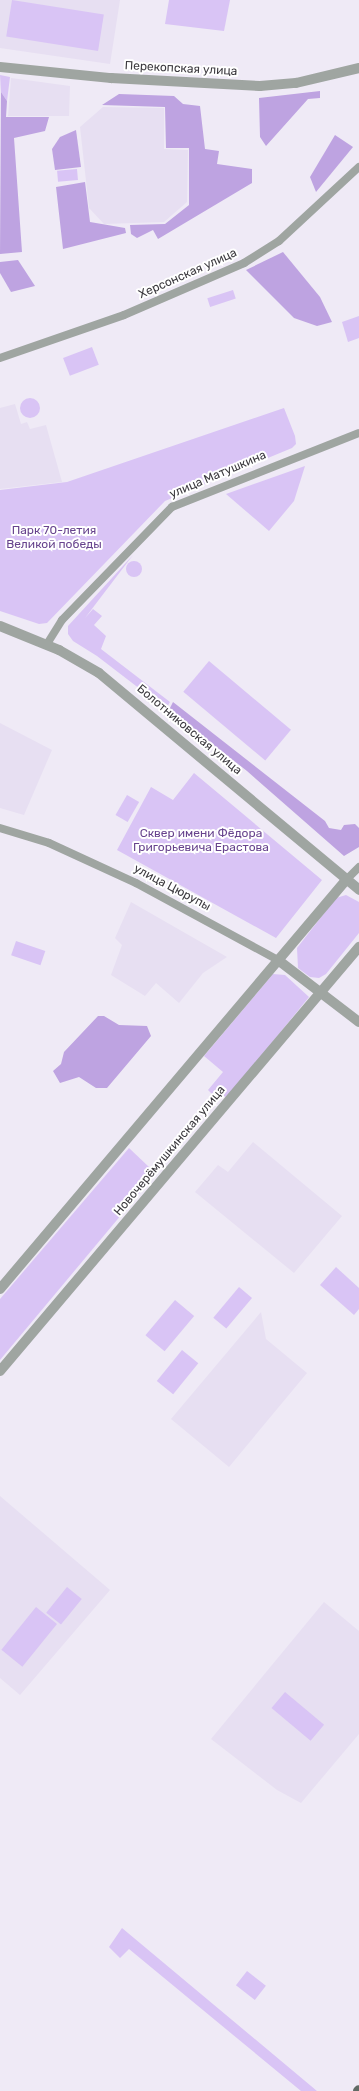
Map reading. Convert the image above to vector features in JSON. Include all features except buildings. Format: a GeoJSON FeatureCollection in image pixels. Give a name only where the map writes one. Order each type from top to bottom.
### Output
{"type":"FeatureCollection","features":[{"type":"Feature","properties":{"kind":"street","name":"Перекопская улица"},"geometry":{"type":"LineString","coordinates":[[0,67],[111,78],[260,86],[296,83],[359,68]]}},
{"type":"Feature","properties":{"kind":"street","name":"Херсонская улица"},"geometry":{"type":"LineString","coordinates":[[0,358],[124,315],[244,263],[279,241],[359,167]]}},
{"type":"Feature","properties":{"kind":"street","name":"улица Матушкина"},"geometry":{"type":"LineString","coordinates":[[46,644],[62,620],[172,507],[359,433]]}},
{"type":"Feature","properties":{"kind":"street","name":"Болотниковская улица"},"geometry":{"type":"LineString","coordinates":[[0,626],[46,644],[112,683],[359,890]]}},
{"type":"Feature","properties":{"kind":"street","name":"улица Цюрупы"},"geometry":{"type":"LineString","coordinates":[[0,828],[49,843],[103,868],[278,960],[322,991],[359,1022]]}},
{"type":"Feature","properties":{"kind":"street"},"geometry":{"type":"LineString","coordinates":[[0,1289],[359,866]]}},
{"type":"Feature","properties":{"kind":"street","name":"Новочерёмушкинская улица"},"geometry":{"type":"LineString","coordinates":[[0,1371],[359,947]]}},
{"type":"Feature","properties":{"kind":"shaded area"},"geometry":{"type":"Polygon","coordinates":[[[0,0],[120,0],[110,64],[0,48],[0,0]]]}},
{"type":"Feature","properties":{"kind":"shaded area"},"geometry":{"type":"Polygon","coordinates":[[[11,78],[70,86],[69,116],[8,116],[11,78]]]}},
{"type":"Feature","properties":{"kind":"shaded area"},"geometry":{"type":"Polygon","coordinates":[[[320,91],[320,98],[308,99],[266,146],[260,137],[259,98],[320,91]]]}},
{"type":"Feature","properties":{"kind":"shaded area"},"geometry":{"type":"Polygon","coordinates":[[[1,92],[7,101],[6,117],[49,117],[45,131],[14,138],[22,252],[0,254],[1,92]]]}},
{"type":"Feature","properties":{"kind":"shaded area"},"geometry":{"type":"Polygon","coordinates":[[[119,94],[174,96],[183,104],[200,106],[205,149],[219,151],[217,164],[252,169],[252,183],[158,239],[153,230],[137,238],[131,234],[130,225],[165,224],[189,205],[189,148],[166,148],[165,107],[102,105],[119,94]]]}},
{"type":"Feature","properties":{"kind":"shaded area"},"geometry":{"type":"Polygon","coordinates":[[[103,107],[164,108],[164,149],[188,150],[187,202],[164,222],[104,224],[89,208],[80,127],[103,107]]]}},
{"type":"Feature","properties":{"kind":"shaded area"},"geometry":{"type":"Polygon","coordinates":[[[76,130],[81,167],[55,170],[52,149],[60,137],[76,130]]]}},
{"type":"Feature","properties":{"kind":"shaded area"},"geometry":{"type":"Polygon","coordinates":[[[335,135],[353,147],[316,192],[310,177],[335,135]]]}},
{"type":"Feature","properties":{"kind":"shaded area"},"geometry":{"type":"Polygon","coordinates":[[[85,182],[90,222],[125,228],[126,233],[63,249],[56,187],[85,182]]]}},
{"type":"Feature","properties":{"kind":"shaded area"},"geometry":{"type":"Polygon","coordinates":[[[283,252],[320,297],[332,322],[317,326],[294,318],[246,270],[283,252]]]}},
{"type":"Feature","properties":{"kind":"shaded area"},"geometry":{"type":"Polygon","coordinates":[[[18,260],[35,286],[11,292],[0,273],[0,262],[18,260]]]}},
{"type":"Feature","properties":{"kind":"shaded area"},"geometry":{"type":"Polygon","coordinates":[[[15,404],[21,424],[27,422],[30,429],[46,425],[62,482],[0,489],[0,408],[15,404]]]}},
{"type":"Feature","properties":{"kind":"shaded area"},"geometry":{"type":"Polygon","coordinates":[[[173,702],[325,821],[329,828],[341,830],[344,825],[355,824],[359,828],[359,847],[344,856],[247,771],[169,710],[173,702]]]}},
{"type":"Feature","properties":{"kind":"shaded area"},"geometry":{"type":"Polygon","coordinates":[[[0,723],[52,750],[24,815],[0,808],[0,723]]]}},
{"type":"Feature","properties":{"kind":"shaded area"},"geometry":{"type":"Polygon","coordinates":[[[131,902],[227,957],[203,973],[179,1003],[156,983],[145,996],[111,975],[122,945],[115,938],[131,902]]]}},
{"type":"Feature","properties":{"kind":"shaded area"},"geometry":{"type":"Polygon","coordinates":[[[98,1016],[104,1016],[119,1025],[147,1026],[151,1036],[107,1088],[96,1088],[79,1077],[60,1083],[53,1071],[61,1064],[64,1052],[98,1016]]]}},
{"type":"Feature","properties":{"kind":"shaded area"},"geometry":{"type":"Polygon","coordinates":[[[253,1142],[342,1216],[294,1273],[195,1192],[218,1165],[228,1172],[253,1142]]]}},
{"type":"Feature","properties":{"kind":"shaded area"},"geometry":{"type":"Polygon","coordinates":[[[261,1312],[266,1339],[307,1373],[229,1467],[171,1419],[261,1312]]]}},
{"type":"Feature","properties":{"kind":"shaded area"},"geometry":{"type":"Polygon","coordinates":[[[0,1496],[110,1590],[20,1695],[0,1678],[0,1496]]]}},
{"type":"Feature","properties":{"kind":"shaded area"},"geometry":{"type":"Polygon","coordinates":[[[324,1602],[359,1631],[359,1734],[301,1803],[277,1790],[211,1739],[324,1602]]]}},
{"type":"Feature","properties":{"kind":"green space"},"geometry":{"type":"Polygon","coordinates":[[[12,0],[104,15],[98,51],[6,37],[12,0]]]}},
{"type":"Feature","properties":{"kind":"green space"},"geometry":{"type":"Polygon","coordinates":[[[169,0],[230,0],[224,31],[165,24],[169,0]]]}},
{"type":"Feature","properties":{"kind":"green space"},"geometry":{"type":"Polygon","coordinates":[[[0,75],[10,77],[7,101],[1,92],[0,75]]]}},
{"type":"Feature","properties":{"kind":"green space"},"geometry":{"type":"Polygon","coordinates":[[[77,169],[78,180],[58,182],[57,171],[77,169]]]}},
{"type":"Feature","properties":{"kind":"green space"},"geometry":{"type":"Polygon","coordinates":[[[233,290],[236,299],[210,307],[207,298],[233,290]]]}},
{"type":"Feature","properties":{"kind":"green space"},"geometry":{"type":"Polygon","coordinates":[[[359,316],[359,338],[348,342],[342,322],[359,316]]]}},
{"type":"Feature","properties":{"kind":"green space"},"geometry":{"type":"Polygon","coordinates":[[[92,347],[99,365],[70,376],[63,358],[92,347]]]}},
{"type":"Feature","properties":{"kind":"green space"},"geometry":{"type":"Polygon","coordinates":[[[30,398],[37,401],[40,408],[37,415],[30,418],[23,415],[20,408],[23,401],[30,398]]]}},
{"type":"Feature","properties":{"kind":"green space","name":"Парк 70-летия Великой победы"},"geometry":{"type":"Polygon","coordinates":[[[284,408],[295,436],[296,444],[292,448],[165,501],[47,623],[39,624],[0,611],[0,490],[67,482],[284,408]]]}},
{"type":"Feature","properties":{"kind":"green space"},"geometry":{"type":"Polygon","coordinates":[[[305,466],[294,501],[269,531],[226,494],[305,466]]]}},
{"type":"Feature","properties":{"kind":"green space"},"geometry":{"type":"Polygon","coordinates":[[[133,555],[85,618],[93,609],[102,616],[94,625],[106,636],[101,649],[170,702],[166,709],[97,656],[73,641],[68,634],[68,626],[133,555]]]}},
{"type":"Feature","properties":{"kind":"green space"},"geometry":{"type":"Polygon","coordinates":[[[134,561],[140,563],[142,569],[140,575],[134,577],[128,575],[126,569],[128,563],[134,561]]]}},
{"type":"Feature","properties":{"kind":"green space"},"geometry":{"type":"Polygon","coordinates":[[[209,661],[291,730],[265,760],[183,692],[209,661]]]}},
{"type":"Feature","properties":{"kind":"green space","name":"Сквер имени Фёдора Григорьевича Ерастова"},"geometry":{"type":"Polygon","coordinates":[[[194,773],[322,880],[276,938],[117,850],[151,787],[173,800],[194,773]]]}},
{"type":"Feature","properties":{"kind":"green space"},"geometry":{"type":"Polygon","coordinates":[[[127,795],[139,802],[128,822],[116,815],[127,795]]]}},
{"type":"Feature","properties":{"kind":"green space"},"geometry":{"type":"Polygon","coordinates":[[[346,895],[359,902],[359,933],[326,974],[319,978],[310,977],[298,968],[297,948],[336,898],[346,895]]]}},
{"type":"Feature","properties":{"kind":"green space"},"geometry":{"type":"Polygon","coordinates":[[[16,941],[45,951],[40,965],[11,955],[16,941]]]}},
{"type":"Feature","properties":{"kind":"green space"},"geometry":{"type":"Polygon","coordinates":[[[273,974],[285,975],[309,997],[227,1098],[220,1093],[216,1098],[208,1090],[223,1072],[204,1056],[273,974]]]}},
{"type":"Feature","properties":{"kind":"green space"},"geometry":{"type":"Polygon","coordinates":[[[129,1148],[149,1167],[147,1184],[0,1360],[0,1299],[129,1148]]]}},
{"type":"Feature","properties":{"kind":"green space"},"geometry":{"type":"Polygon","coordinates":[[[336,1267],[359,1288],[359,1309],[354,1315],[320,1285],[336,1267]]]}},
{"type":"Feature","properties":{"kind":"green space"},"geometry":{"type":"Polygon","coordinates":[[[239,1287],[252,1298],[226,1329],[213,1318],[239,1287]]]}},
{"type":"Feature","properties":{"kind":"green space"},"geometry":{"type":"Polygon","coordinates":[[[175,1300],[194,1316],[165,1351],[145,1335],[175,1300]]]}},
{"type":"Feature","properties":{"kind":"green space"},"geometry":{"type":"Polygon","coordinates":[[[182,1350],[198,1363],[173,1394],[157,1381],[182,1350]]]}},
{"type":"Feature","properties":{"kind":"green space"},"geometry":{"type":"Polygon","coordinates":[[[67,1587],[82,1599],[61,1625],[46,1613],[67,1587]]]}},
{"type":"Feature","properties":{"kind":"green space"},"geometry":{"type":"Polygon","coordinates":[[[36,1607],[57,1624],[22,1667],[1,1650],[36,1607]]]}},
{"type":"Feature","properties":{"kind":"green space"},"geometry":{"type":"Polygon","coordinates":[[[285,1692],[324,1725],[311,1741],[272,1708],[285,1692]]]}},
{"type":"Feature","properties":{"kind":"green space"},"geometry":{"type":"Polygon","coordinates":[[[122,1928],[317,2091],[301,2091],[129,1949],[120,1958],[109,1947],[122,1928]]]}},
{"type":"Feature","properties":{"kind":"green space"},"geometry":{"type":"Polygon","coordinates":[[[247,1971],[266,1986],[255,2000],[236,1985],[247,1971]]]}}]}
